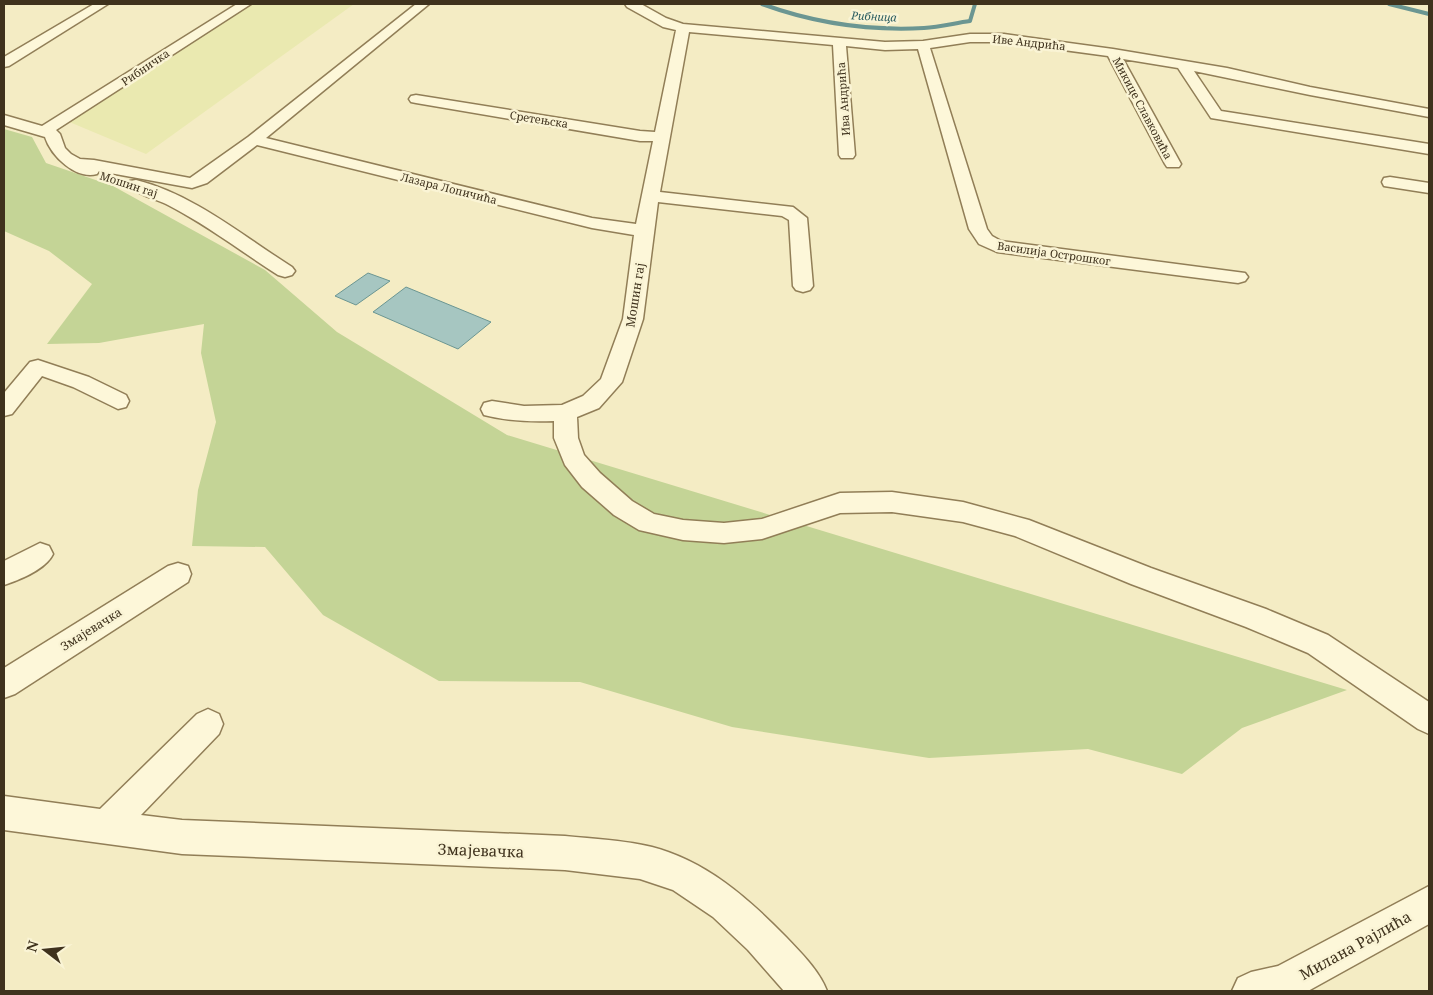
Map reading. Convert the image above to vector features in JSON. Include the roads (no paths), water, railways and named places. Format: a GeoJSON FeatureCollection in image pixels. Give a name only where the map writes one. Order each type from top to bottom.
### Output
{"type":"FeatureCollection","features":[{"type":"Feature","properties":{"kind":"street"},"geometry":{"type":"LineString","coordinates":[[4,63],[102,4]]}},
{"type":"Feature","properties":{"kind":"street","name":"Рибничка"},"geometry":{"type":"LineString","coordinates":[[46,130],[244,4]]}},
{"type":"Feature","properties":{"kind":"street"},"geometry":{"type":"LineString","coordinates":[[75,164],[94,165],[147,176],[192,182],[201,179],[254,140],[423,4]]}},
{"type":"Feature","properties":{"kind":"street","name":"Иве Андрића"},"geometry":{"type":"LineString","coordinates":[[630,4],[648,11],[662,23],[682,28],[839,43],[885,46],[923,45],[970,38],[1004,38],[1183,64],[1429,113]]}},
{"type":"Feature","properties":{"kind":"street","name":"Мошин гај"},"geometry":{"type":"LineString","coordinates":[[492,409],[524,414],[565,413],[591,402],[611,382],[633,319],[644,231],[682,28]]}},
{"type":"Feature","properties":{"kind":"street","name":"Ива Андрића"},"geometry":{"type":"LineString","coordinates":[[839,43],[847,155]]}},
{"type":"Feature","properties":{"kind":"street","name":"Василија Острошког"},"geometry":{"type":"LineString","coordinates":[[923,45],[978,229],[988,243],[997,246],[1238,277]]}},
{"type":"Feature","properties":{"kind":"street","name":"Микице Славковића"},"geometry":{"type":"LineString","coordinates":[[1113,53],[1173,164]]}},
{"type":"Feature","properties":{"kind":"street"},"geometry":{"type":"LineString","coordinates":[[1183,64],[1216,115],[1429,150]]}},
{"type":"Feature","properties":{"kind":"street","name":"Сретењска"},"geometry":{"type":"LineString","coordinates":[[416,99],[640,136],[662,137]]}},
{"type":"Feature","properties":{"kind":"street"},"geometry":{"type":"LineString","coordinates":[[1375,103],[1388,143]]}},
{"type":"Feature","properties":{"kind":"street"},"geometry":{"type":"LineString","coordinates":[[4,120],[46,130]]}},
{"type":"Feature","properties":{"kind":"street","name":"Мошин гај"},"geometry":{"type":"LineString","coordinates":[[46,130],[52,134],[56,147],[62,156],[75,164],[102,176],[156,192],[181,205],[284,271]]}},
{"type":"Feature","properties":{"kind":"street","name":"Лазара Лопичића"},"geometry":{"type":"LineString","coordinates":[[254,140],[592,223],[644,231]]}},
{"type":"Feature","properties":{"kind":"street"},"geometry":{"type":"LineString","coordinates":[[1390,182],[1429,188]]}},
{"type":"Feature","properties":{"kind":"street"},"geometry":{"type":"LineString","coordinates":[[652,196],[787,212],[798,218],[804,286]]}},
{"type":"Feature","properties":{"kind":"street"},"geometry":{"type":"LineString","coordinates":[[4,408],[38,367],[81,382],[118,401]]}},
{"type":"Feature","properties":{"kind":"street"},"geometry":{"type":"LineString","coordinates":[[565,413],[566,438],[572,459],[591,480],[623,508],[648,523],[683,530],[724,533],[762,529],[840,503],[892,502],[963,512],[1020,527],[1141,576],[1256,618],[1318,644],[1429,719]]}},
{"type":"Feature","properties":{"kind":"street"},"geometry":{"type":"LineString","coordinates":[[4,574],[40,554]]}},
{"type":"Feature","properties":{"kind":"street","name":"Змајевачка"},"geometry":{"type":"LineString","coordinates":[[4,684],[178,574]]}},
{"type":"Feature","properties":{"kind":"street"},"geometry":{"type":"LineString","coordinates":[[106,827],[208,724]]}},
{"type":"Feature","properties":{"kind":"street","name":"Змајевачка"},"geometry":{"type":"LineString","coordinates":[[4,813],[182,837],[565,853],[627,859],[663,868],[700,885],[739,916],[808,991]]}},
{"type":"Feature","properties":{"kind":"street","name":"Милана Рајлића"},"geometry":{"type":"LineString","coordinates":[[1251,991],[1283,984],[1388,929],[1429,904]]}},
{"type":"Feature","properties":{"kind":"water"},"geometry":{"type":"Polygon","coordinates":[[[368,273],[390,281],[356,305],[335,296],[368,273]]]}},
{"type":"Feature","properties":{"kind":"water"},"geometry":{"type":"Polygon","coordinates":[[[406,287],[491,322],[458,349],[373,312],[406,287]]]}},
{"type":"Feature","properties":{"kind":"waterway","name":"Рибница"},"geometry":{"type":"LineString","coordinates":[[762,4],[822,21],[862,27],[903,29],[970,21],[975,4]]}},
{"type":"Feature","properties":{"kind":"waterway","name":"Рибница"},"geometry":{"type":"LineString","coordinates":[[1389,4],[1429,14]]}}]}
